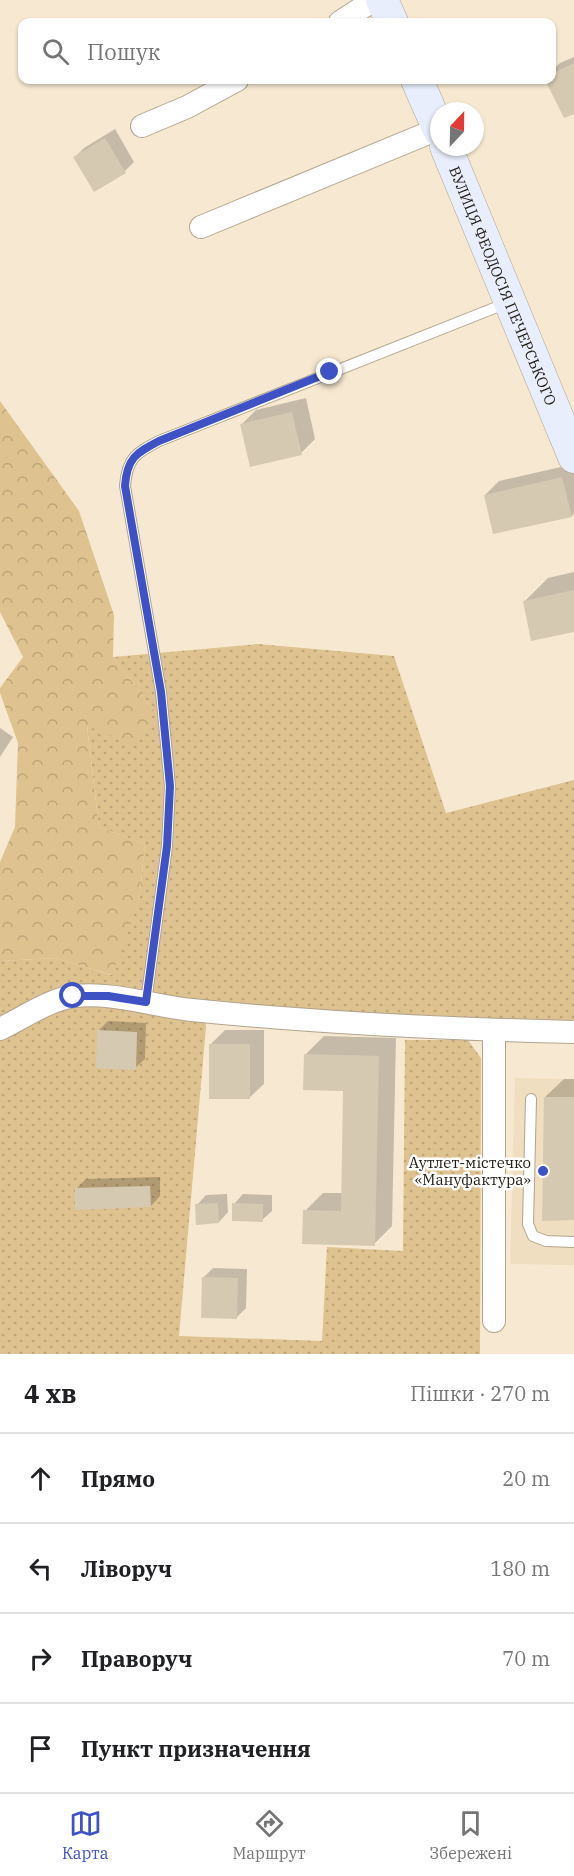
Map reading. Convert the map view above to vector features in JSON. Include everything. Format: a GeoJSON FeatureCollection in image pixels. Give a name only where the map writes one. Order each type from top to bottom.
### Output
{"type":"FeatureCollection","features":[{"type":"Feature","properties":{"kind":"street"},"geometry":{"type":"LineString","coordinates":[[345,18],[374,0]]}},
{"type":"Feature","properties":{"kind":"street"},"geometry":{"type":"LineString","coordinates":[[382,0],[390,18]]}},
{"type":"Feature","properties":{"kind":"street"},"geometry":{"type":"LineString","coordinates":[[142,126],[187,107],[230,84]]}},
{"type":"Feature","properties":{"kind":"street"},"geometry":{"type":"LineString","coordinates":[[419,84],[430,110]]}},
{"type":"Feature","properties":{"kind":"street"},"geometry":{"type":"LineString","coordinates":[[201,227],[430,134]]}},
{"type":"Feature","properties":{"kind":"street","name":"ВУЛИЦЯ ФЕОДОСІЯ ПЕЧЕРСЬКОГО"},"geometry":{"type":"LineString","coordinates":[[450,156],[574,457]]}},
{"type":"Feature","properties":{"kind":"street"},"geometry":{"type":"LineString","coordinates":[[0,1029],[50,1004],[73,996],[108,996],[191,1010],[494,1030],[574,1032]]}},
{"type":"Feature","properties":{"kind":"street"},"geometry":{"type":"LineString","coordinates":[[494,1030],[494,1321]]}},
{"type":"Feature","properties":{"kind":"lane"},"geometry":{"type":"LineString","coordinates":[[146,1002],[165,858],[170,786],[161,692],[125,486],[130,461],[140,451],[159,441],[510,302]]}},
{"type":"Feature","properties":{"kind":"lane"},"geometry":{"type":"LineString","coordinates":[[531,1099],[528,1224],[533,1236],[546,1241],[574,1242]]}},
{"type":"Feature","properties":{"kind":"shaded area","name":"Аутлет-містечко «Мануфактура»"},"geometry":{"type":"Polygon","coordinates":[[[515,1078],[574,1079],[574,1265],[510,1264],[515,1078]]]}},
{"type":"Feature","properties":{"kind":"green space"},"geometry":{"type":"Polygon","coordinates":[[[0,401],[79,511],[114,615],[113,657],[155,712],[134,745],[87,726],[99,827],[145,844],[139,901],[112,975],[55,958],[0,961],[0,862],[15,827],[18,743],[0,688],[23,657],[0,612],[0,401]]]}},
{"type":"Feature","properties":{"kind":"green space"},"geometry":{"type":"Polygon","coordinates":[[[258,644],[394,656],[446,813],[574,780],[574,1028],[205,1011],[206,1027],[179,1336],[322,1341],[327,1247],[403,1251],[405,1040],[468,1040],[481,1058],[480,1354],[0,1354],[0,961],[55,958],[111,975],[139,901],[145,844],[99,827],[87,725],[155,712],[113,657],[258,644]]]}},
{"type":"Feature","properties":{"kind":"building"},"geometry":{"type":"Polygon","coordinates":[[[574,63],[574,114],[564,118],[547,84],[556,84],[556,71],[574,63]]]}},
{"type":"Feature","properties":{"kind":"building"},"geometry":{"type":"Polygon","coordinates":[[[105,138],[126,173],[94,192],[73,157],[105,138]]]}},
{"type":"Feature","properties":{"kind":"building"},"geometry":{"type":"Polygon","coordinates":[[[292,412],[302,455],[250,467],[240,424],[292,412]]]}},
{"type":"Feature","properties":{"kind":"building"},"geometry":{"type":"Polygon","coordinates":[[[562,477],[572,517],[493,534],[484,495],[562,477]]]}},
{"type":"Feature","properties":{"kind":"building"},"geometry":{"type":"Polygon","coordinates":[[[574,590],[574,632],[531,641],[523,601],[574,590]]]}},
{"type":"Feature","properties":{"kind":"building"},"geometry":{"type":"Polygon","coordinates":[[[97,1030],[137,1032],[136,1070],[96,1068],[97,1030]]]}},
{"type":"Feature","properties":{"kind":"building"},"geometry":{"type":"Polygon","coordinates":[[[209,1044],[250,1044],[250,1099],[209,1099],[209,1044]]]}},
{"type":"Feature","properties":{"kind":"building"},"geometry":{"type":"Polygon","coordinates":[[[304,1054],[379,1056],[375,1246],[302,1244],[303,1210],[341,1211],[343,1091],[303,1090],[304,1054]]]}},
{"type":"Feature","properties":{"kind":"building"},"geometry":{"type":"Polygon","coordinates":[[[544,1097],[574,1097],[574,1220],[542,1221],[544,1097]]]}},
{"type":"Feature","properties":{"kind":"building"},"geometry":{"type":"Polygon","coordinates":[[[150,1186],[151,1207],[75,1210],[75,1188],[150,1186]]]}},
{"type":"Feature","properties":{"kind":"building"},"geometry":{"type":"Polygon","coordinates":[[[218,1203],[219,1223],[196,1225],[195,1204],[218,1203]]]}},
{"type":"Feature","properties":{"kind":"building"},"geometry":{"type":"Polygon","coordinates":[[[232,1203],[263,1204],[263,1222],[232,1221],[232,1203]]]}},
{"type":"Feature","properties":{"kind":"building"},"geometry":{"type":"Polygon","coordinates":[[[202,1277],[238,1278],[237,1319],[201,1318],[202,1277]]]}},
{"type":"Feature","properties":{"kind":"place","name":"Аутлет-містечко «Мануфактура»"},"geometry":{"type":"Point","coordinates":[543,1171]}},
{"type":"Feature","properties":{"kind":"route"},"geometry":{"type":"LineString","coordinates":[[73,996],[108,996],[146,1002],[167,846],[170,786],[161,692],[125,486],[130,461],[140,451],[159,441],[330,372]]}}]}
